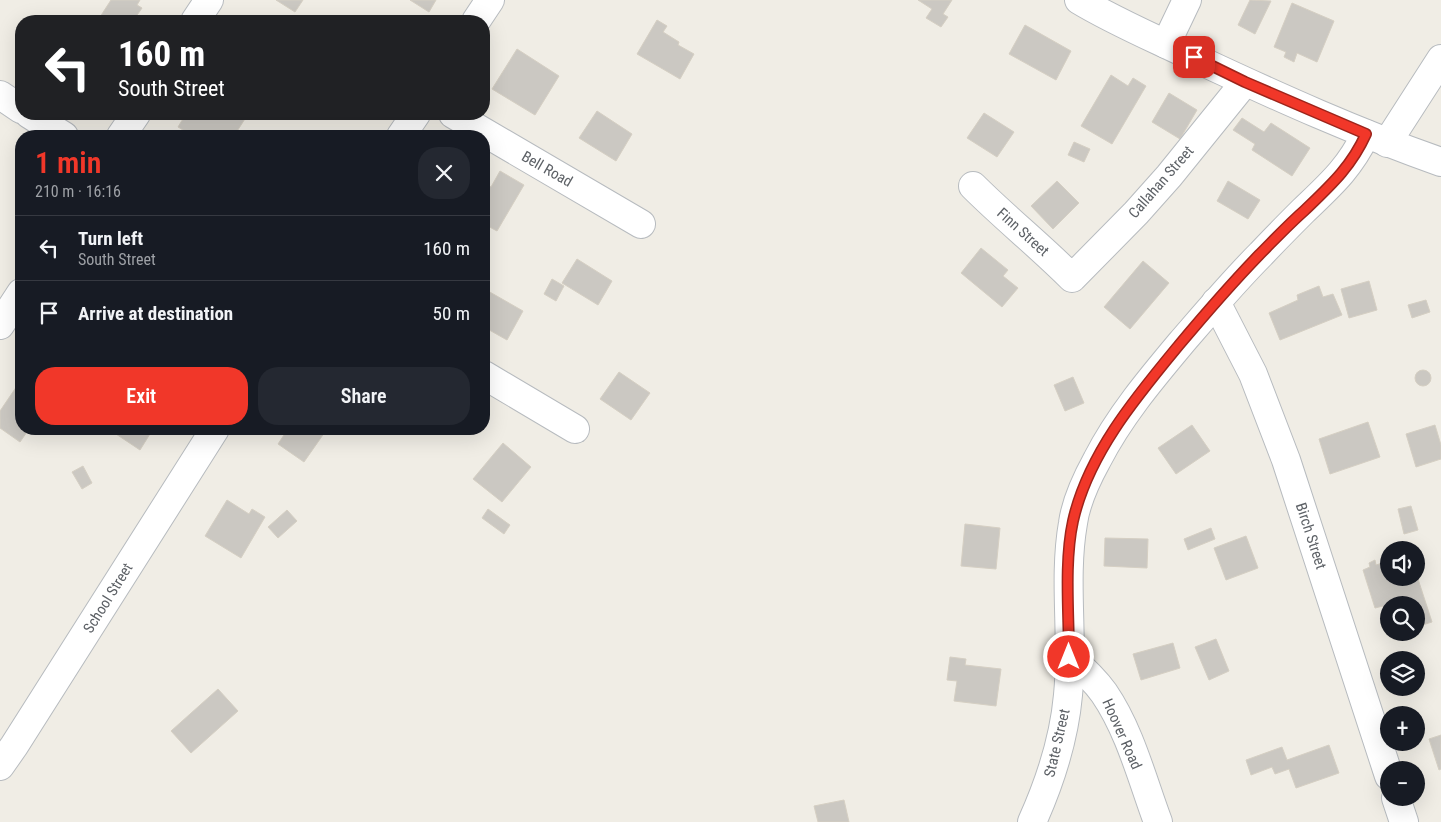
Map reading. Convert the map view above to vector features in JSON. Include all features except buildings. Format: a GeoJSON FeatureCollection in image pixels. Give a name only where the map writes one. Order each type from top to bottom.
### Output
{"type":"FeatureCollection","features":[{"type":"Feature","properties":{"kind":"street"},"geometry":{"type":"LineString","coordinates":[[199,15],[209,0]]}},
{"type":"Feature","properties":{"kind":"street"},"geometry":{"type":"LineString","coordinates":[[480,15],[490,0]]}},
{"type":"Feature","properties":{"kind":"street"},"geometry":{"type":"LineString","coordinates":[[1079,0],[1245,82],[1376,139],[1441,162]]}},
{"type":"Feature","properties":{"kind":"street"},"geometry":{"type":"LineString","coordinates":[[1166,44],[1187,0]]}},
{"type":"Feature","properties":{"kind":"street","name":"State Street"},"geometry":{"type":"LineString","coordinates":[[1032,822],[1054,766],[1063,731],[1068,694],[1069,554],[1073,522],[1082,491],[1097,459],[1139,394],[1216,302],[1265,249],[1336,181],[1358,152],[1376,139],[1441,60]]}},
{"type":"Feature","properties":{"kind":"street","name":"Callahan Street"},"geometry":{"type":"LineString","coordinates":[[1072,278],[1136,213],[1169,176],[1245,82]]}},
{"type":"Feature","properties":{"kind":"street"},"geometry":{"type":"LineString","coordinates":[[0,95],[15,104]]}},
{"type":"Feature","properties":{"kind":"street"},"geometry":{"type":"LineString","coordinates":[[39,120],[54,130]]}},
{"type":"Feature","properties":{"kind":"street","name":"Bell Road"},"geometry":{"type":"LineString","coordinates":[[463,120],[480,130]]}},
{"type":"Feature","properties":{"kind":"street","name":"Bell Road"},"geometry":{"type":"LineString","coordinates":[[490,136],[641,224]]}},
{"type":"Feature","properties":{"kind":"street","name":"Finn Street"},"geometry":{"type":"LineString","coordinates":[[973,186],[1072,278]]}},
{"type":"Feature","properties":{"kind":"street"},"geometry":{"type":"LineString","coordinates":[[0,325],[15,302]]}},
{"type":"Feature","properties":{"kind":"street","name":"Birch Street"},"geometry":{"type":"LineString","coordinates":[[1216,302],[1253,374],[1278,436],[1384,761]]}},
{"type":"Feature","properties":{"kind":"street"},"geometry":{"type":"LineString","coordinates":[[490,378],[575,429]]}},
{"type":"Feature","properties":{"kind":"street","name":"School Street"},"geometry":{"type":"LineString","coordinates":[[0,766],[25,730],[211,435]]}},
{"type":"Feature","properties":{"kind":"street","name":"Hoover Road"},"geometry":{"type":"LineString","coordinates":[[1069,657],[1090,676],[1115,710],[1126,733],[1158,822]]}},
{"type":"Feature","properties":{"kind":"street"},"geometry":{"type":"LineString","coordinates":[[1399,806],[1404,822]]}},
{"type":"Feature","properties":{"kind":"route"},"geometry":{"type":"LineString","coordinates":[[1069,657],[1069,554],[1073,522],[1082,491],[1097,459],[1139,394],[1172,354],[1258,256],[1330,187],[1358,152],[1366,134],[1245,82],[1194,57]]}}]}
